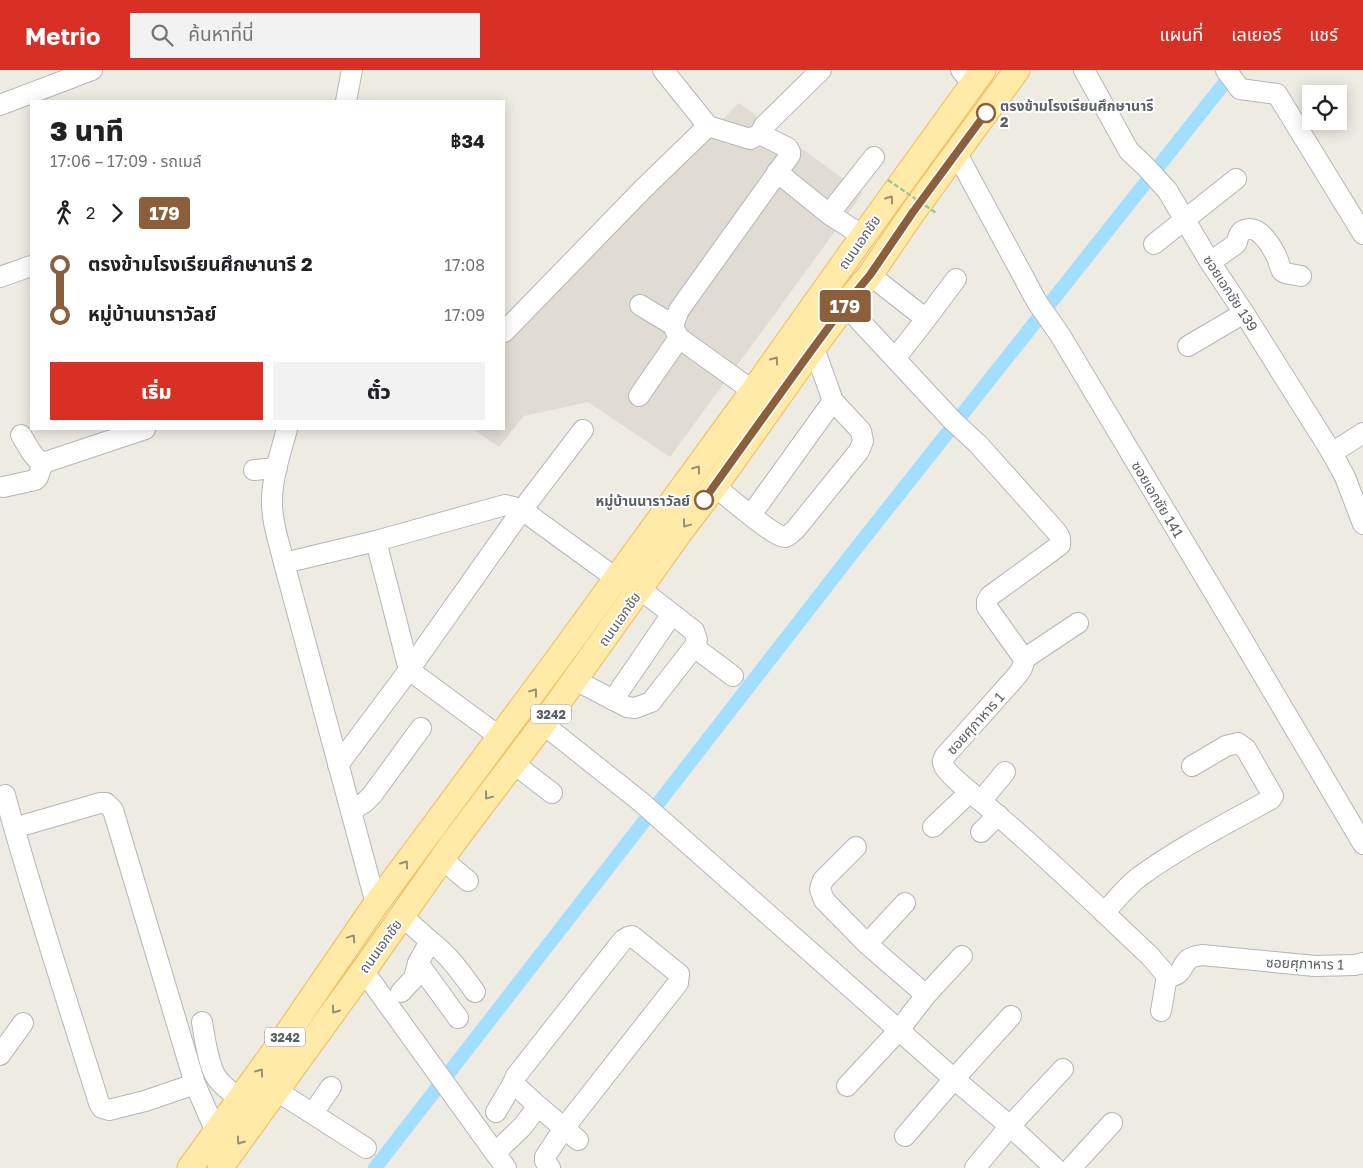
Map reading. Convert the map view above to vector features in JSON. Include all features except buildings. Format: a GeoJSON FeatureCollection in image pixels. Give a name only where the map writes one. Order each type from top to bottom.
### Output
{"type":"FeatureCollection","features":[{"type":"Feature","properties":{"kind":"main road","name":"ถนนเอกชัย"},"geometry":{"type":"LineString","coordinates":[[220,1168],[453,843],[543,724],[1017,70]]}},
{"type":"Feature","properties":{"kind":"main road","name":"ถนนเอกชัย"},"geometry":{"type":"LineString","coordinates":[[190,1168],[289,1031],[376,904],[753,391],[863,236],[972,75]]}},
{"type":"Feature","properties":{"kind":"main road"},"geometry":{"type":"LineString","coordinates":[[376,904],[398,922]]}},
{"type":"Feature","properties":{"kind":"street"},"geometry":{"type":"LineString","coordinates":[[0,104],[92,70]]}},
{"type":"Feature","properties":{"kind":"street"},"geometry":{"type":"LineString","coordinates":[[346,100],[352,70]]}},
{"type":"Feature","properties":{"kind":"street"},"geometry":{"type":"LineString","coordinates":[[663,70],[708,126],[750,139],[760,134],[764,126],[821,70]]}},
{"type":"Feature","properties":{"kind":"street","name":"ซอยเอกชัย 139"},"geometry":{"type":"LineString","coordinates":[[1084,70],[1129,152],[1146,167],[1166,190],[1332,453],[1359,500],[1363,524]]}},
{"type":"Feature","properties":{"kind":"street"},"geometry":{"type":"LineString","coordinates":[[1226,70],[1240,88],[1277,94],[1363,234]]}},
{"type":"Feature","properties":{"kind":"street"},"geometry":{"type":"LineString","coordinates":[[505,331],[644,188],[708,126]]}},
{"type":"Feature","properties":{"kind":"street"},"geometry":{"type":"LineString","coordinates":[[639,396],[676,331],[679,310],[790,155],[789,150],[760,134]]}},
{"type":"Feature","properties":{"kind":"street","name":"ซอยเอกชัย 141"},"geometry":{"type":"LineString","coordinates":[[956,152],[1037,302],[1060,335],[1363,844]]}},
{"type":"Feature","properties":{"kind":"street"},"geometry":{"type":"LineString","coordinates":[[829,214],[874,157]]}},
{"type":"Feature","properties":{"kind":"street"},"geometry":{"type":"LineString","coordinates":[[777,172],[829,214],[863,236]]}},
{"type":"Feature","properties":{"kind":"street"},"geometry":{"type":"LineString","coordinates":[[1154,244],[1236,179]]}},
{"type":"Feature","properties":{"kind":"street"},"geometry":{"type":"LineString","coordinates":[[1210,262],[1236,244],[1243,230],[1252,229],[1262,234],[1277,258],[1282,271],[1301,276]]}},
{"type":"Feature","properties":{"kind":"street"},"geometry":{"type":"LineString","coordinates":[[0,277],[30,266]]}},
{"type":"Feature","properties":{"kind":"street"},"geometry":{"type":"LineString","coordinates":[[870,275],[926,319]]}},
{"type":"Feature","properties":{"kind":"street"},"geometry":{"type":"LineString","coordinates":[[901,351],[956,279]]}},
{"type":"Feature","properties":{"kind":"street"},"geometry":{"type":"LineString","coordinates":[[640,305],[753,391]]}},
{"type":"Feature","properties":{"kind":"street"},"geometry":{"type":"LineString","coordinates":[[845,305],[953,421],[978,444],[1059,535],[1060,545],[990,596],[987,601],[987,607],[1024,659],[1078,623]]}},
{"type":"Feature","properties":{"kind":"street"},"geometry":{"type":"LineString","coordinates":[[1188,346],[1244,313]]}},
{"type":"Feature","properties":{"kind":"street"},"geometry":{"type":"LineString","coordinates":[[714,486],[782,537],[795,530],[859,451],[863,441],[861,431],[833,401],[814,348]]}},
{"type":"Feature","properties":{"kind":"street"},"geometry":{"type":"LineString","coordinates":[[751,515],[833,401]]}},
{"type":"Feature","properties":{"kind":"street"},"geometry":{"type":"LineString","coordinates":[[21,435],[36,458],[43,462],[142,430]]}},
{"type":"Feature","properties":{"kind":"street"},"geometry":{"type":"LineString","coordinates":[[287,430],[272,498],[273,517],[376,904]]}},
{"type":"Feature","properties":{"kind":"street"},"geometry":{"type":"LineString","coordinates":[[338,765],[409,670],[521,511],[583,430]]}},
{"type":"Feature","properties":{"kind":"street"},"geometry":{"type":"LineString","coordinates":[[1332,453],[1363,433]]}},
{"type":"Feature","properties":{"kind":"street"},"geometry":{"type":"LineString","coordinates":[[3,487],[35,480],[38,477],[43,462]]}},
{"type":"Feature","properties":{"kind":"street"},"geometry":{"type":"LineString","coordinates":[[254,470],[277,468]]}},
{"type":"Feature","properties":{"kind":"street"},"geometry":{"type":"LineString","coordinates":[[284,563],[376,541],[505,505],[521,511],[616,579]]}},
{"type":"Feature","properties":{"kind":"street"},"geometry":{"type":"LineString","coordinates":[[376,541],[409,670],[500,737]]}},
{"type":"Feature","properties":{"kind":"street"},"geometry":{"type":"LineString","coordinates":[[575,680],[627,707],[636,708],[651,702],[694,647],[696,640],[694,630],[640,589]]}},
{"type":"Feature","properties":{"kind":"street"},"geometry":{"type":"LineString","coordinates":[[613,700],[672,614]]}},
{"type":"Feature","properties":{"kind":"street"},"geometry":{"type":"LineString","coordinates":[[694,647],[733,676]]}},
{"type":"Feature","properties":{"kind":"street","name":"ซอยศุภาหาร 1"},"geometry":{"type":"LineString","coordinates":[[1024,659],[1022,669],[946,756],[943,760],[943,766],[1150,956],[1167,976],[1179,973],[1188,960],[1202,955],[1315,966],[1363,963]]}},
{"type":"Feature","properties":{"kind":"street"},"geometry":{"type":"LineString","coordinates":[[543,724],[641,802],[1056,1168]]}},
{"type":"Feature","properties":{"kind":"street"},"geometry":{"type":"LineString","coordinates":[[351,811],[372,796],[420,728]]}},
{"type":"Feature","properties":{"kind":"street"},"geometry":{"type":"LineString","coordinates":[[1104,913],[1138,878],[1184,847],[1271,799],[1273,796],[1246,749],[1238,744],[1226,746],[1192,766]]}},
{"type":"Feature","properties":{"kind":"street"},"geometry":{"type":"LineString","coordinates":[[513,763],[552,793]]}},
{"type":"Feature","properties":{"kind":"street"},"geometry":{"type":"LineString","coordinates":[[932,827],[1005,772]]}},
{"type":"Feature","properties":{"kind":"street"},"geometry":{"type":"LineString","coordinates":[[5,795],[28,879],[102,1108],[108,1110],[145,1101],[195,1084]]}},
{"type":"Feature","properties":{"kind":"street"},"geometry":{"type":"LineString","coordinates":[[14,828],[100,802],[106,803],[113,810],[195,1084],[216,1132]]}},
{"type":"Feature","properties":{"kind":"street"},"geometry":{"type":"LineString","coordinates":[[981,832],[998,815]]}},
{"type":"Feature","properties":{"kind":"street"},"geometry":{"type":"LineString","coordinates":[[856,847],[823,880],[820,889],[824,900],[868,944],[926,995]]}},
{"type":"Feature","properties":{"kind":"street"},"geometry":{"type":"LineString","coordinates":[[442,859],[468,881]]}},
{"type":"Feature","properties":{"kind":"street"},"geometry":{"type":"LineString","coordinates":[[868,944],[905,903]]}},
{"type":"Feature","properties":{"kind":"street"},"geometry":{"type":"LineString","coordinates":[[398,922],[440,949],[456,965],[475,992]]}},
{"type":"Feature","properties":{"kind":"street"},"geometry":{"type":"LineString","coordinates":[[496,1112],[519,1071],[623,940],[632,936],[679,974],[678,983],[571,1134],[545,1158],[544,1162],[550,1168]]}},
{"type":"Feature","properties":{"kind":"street"},"geometry":{"type":"LineString","coordinates":[[401,992],[414,978],[418,963],[430,942]]}},
{"type":"Feature","properties":{"kind":"street"},"geometry":{"type":"LineString","coordinates":[[847,1086],[899,1030],[926,995],[962,956]]}},
{"type":"Feature","properties":{"kind":"street"},"geometry":{"type":"LineString","coordinates":[[418,963],[458,1018]]}},
{"type":"Feature","properties":{"kind":"street"},"geometry":{"type":"LineString","coordinates":[[363,970],[501,1160],[538,1106]]}},
{"type":"Feature","properties":{"kind":"street"},"geometry":{"type":"LineString","coordinates":[[1161,1011],[1167,976]]}},
{"type":"Feature","properties":{"kind":"street"},"geometry":{"type":"LineString","coordinates":[[905,1136],[1011,1016]]}},
{"type":"Feature","properties":{"kind":"street"},"geometry":{"type":"LineString","coordinates":[[202,1022],[215,1074],[221,1083],[240,1099]]}},
{"type":"Feature","properties":{"kind":"street"},"geometry":{"type":"LineString","coordinates":[[0,1055],[23,1023]]}},
{"type":"Feature","properties":{"kind":"street"},"geometry":{"type":"LineString","coordinates":[[975,1168],[1010,1126],[1063,1069]]}},
{"type":"Feature","properties":{"kind":"street"},"geometry":{"type":"LineString","coordinates":[[513,1083],[571,1134]]}},
{"type":"Feature","properties":{"kind":"street"},"geometry":{"type":"LineString","coordinates":[[312,1113],[331,1086]]}},
{"type":"Feature","properties":{"kind":"street"},"geometry":{"type":"LineString","coordinates":[[277,1091],[366,1148]]}},
{"type":"Feature","properties":{"kind":"street"},"geometry":{"type":"LineString","coordinates":[[1071,1168],[1112,1123]]}},
{"type":"Feature","properties":{"kind":"path"},"geometry":{"type":"LineString","coordinates":[[888,180],[936,212]]}},
{"type":"Feature","properties":{"kind":"shaded area"},"geometry":{"type":"Polygon","coordinates":[[[739,103],[863,193],[670,457],[588,402],[524,416],[499,447],[474,430],[505,430],[505,335],[739,103]]]}},
{"type":"Feature","properties":{"kind":"waterway"},"geometry":{"type":"LineString","coordinates":[[375,1168],[854,551],[1234,71]]}},
{"type":"Feature","properties":{"kind":"bus line","name":"179"},"geometry":{"type":"LineString","coordinates":[[704,500],[845,305],[870,275],[913,212],[986,113]]}},
{"type":"Feature","properties":{"kind":"place","name":"ตรงข้ามโรงเรียนศึกษานารี 2"},"geometry":{"type":"Point","coordinates":[986,113]}},
{"type":"Feature","properties":{"kind":"place","name":"หมู่บ้านนาราวัลย์"},"geometry":{"type":"Point","coordinates":[704,500]}}]}
